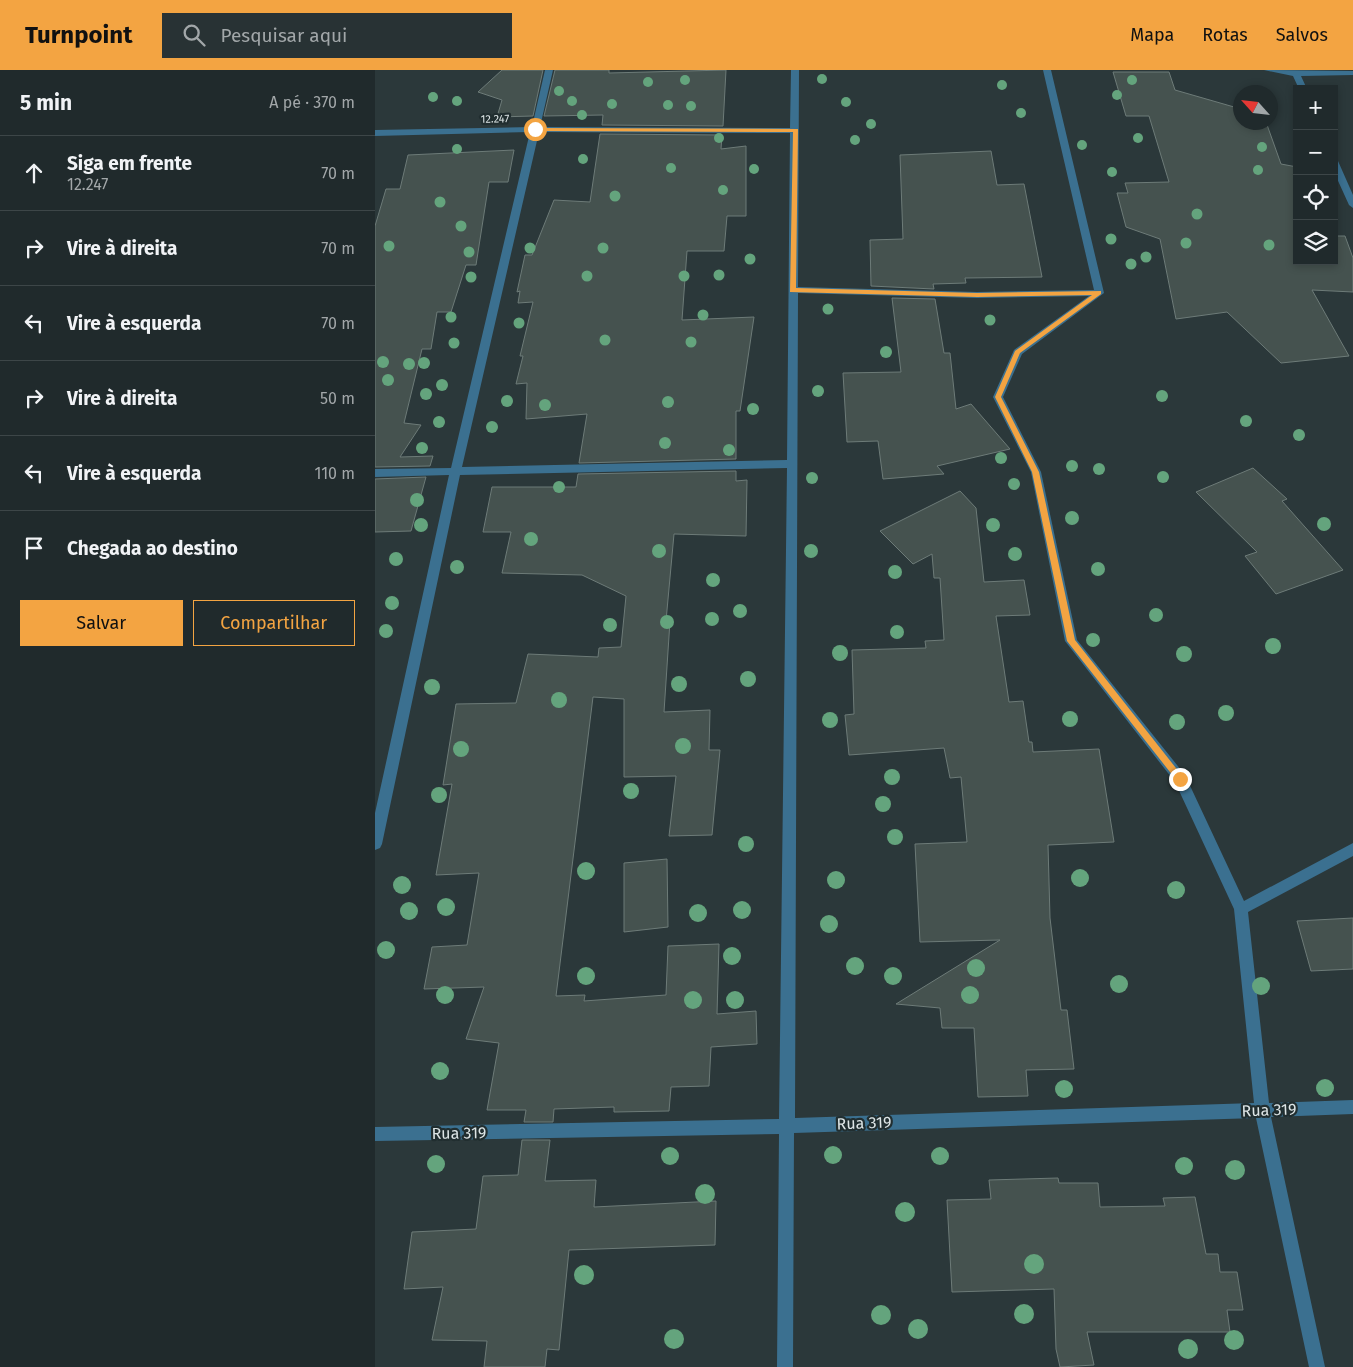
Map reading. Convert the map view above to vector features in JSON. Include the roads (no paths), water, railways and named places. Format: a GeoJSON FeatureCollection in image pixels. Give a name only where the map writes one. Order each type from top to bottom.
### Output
{"type":"FeatureCollection","features":[{"type":"Feature","properties":{"kind":"street"},"geometry":{"type":"LineString","coordinates":[[375,844],[455,473],[549,70]]}},
{"type":"Feature","properties":{"kind":"street"},"geometry":{"type":"LineString","coordinates":[[785,1367],[795,70]]}},
{"type":"Feature","properties":{"kind":"street"},"geometry":{"type":"LineString","coordinates":[[1047,70],[1099,292]]}},
{"type":"Feature","properties":{"kind":"street"},"geometry":{"type":"LineString","coordinates":[[1268,70],[1296,74],[1353,74]]}},
{"type":"Feature","properties":{"kind":"street"},"geometry":{"type":"LineString","coordinates":[[1296,74],[1301,85]]}},
{"type":"Feature","properties":{"kind":"street","name":"12.247"},"geometry":{"type":"LineString","coordinates":[[375,133],[535,129],[796,131]]}},
{"type":"Feature","properties":{"kind":"street"},"geometry":{"type":"LineString","coordinates":[[1338,171],[1353,205]]}},
{"type":"Feature","properties":{"kind":"street"},"geometry":{"type":"LineString","coordinates":[[793,290],[977,295],[1099,292]]}},
{"type":"Feature","properties":{"kind":"street"},"geometry":{"type":"LineString","coordinates":[[1099,292],[1018,352],[998,397],[1036,472],[1071,641],[1180,779],[1241,909],[1262,1111],[1317,1367]]}},
{"type":"Feature","properties":{"kind":"street"},"geometry":{"type":"LineString","coordinates":[[375,473],[455,473],[791,464]]}},
{"type":"Feature","properties":{"kind":"street"},"geometry":{"type":"LineString","coordinates":[[1241,909],[1353,849]]}},
{"type":"Feature","properties":{"kind":"street","name":"Rua 319"},"geometry":{"type":"LineString","coordinates":[[375,1134],[786,1126],[1262,1111],[1353,1106]]}}]}
